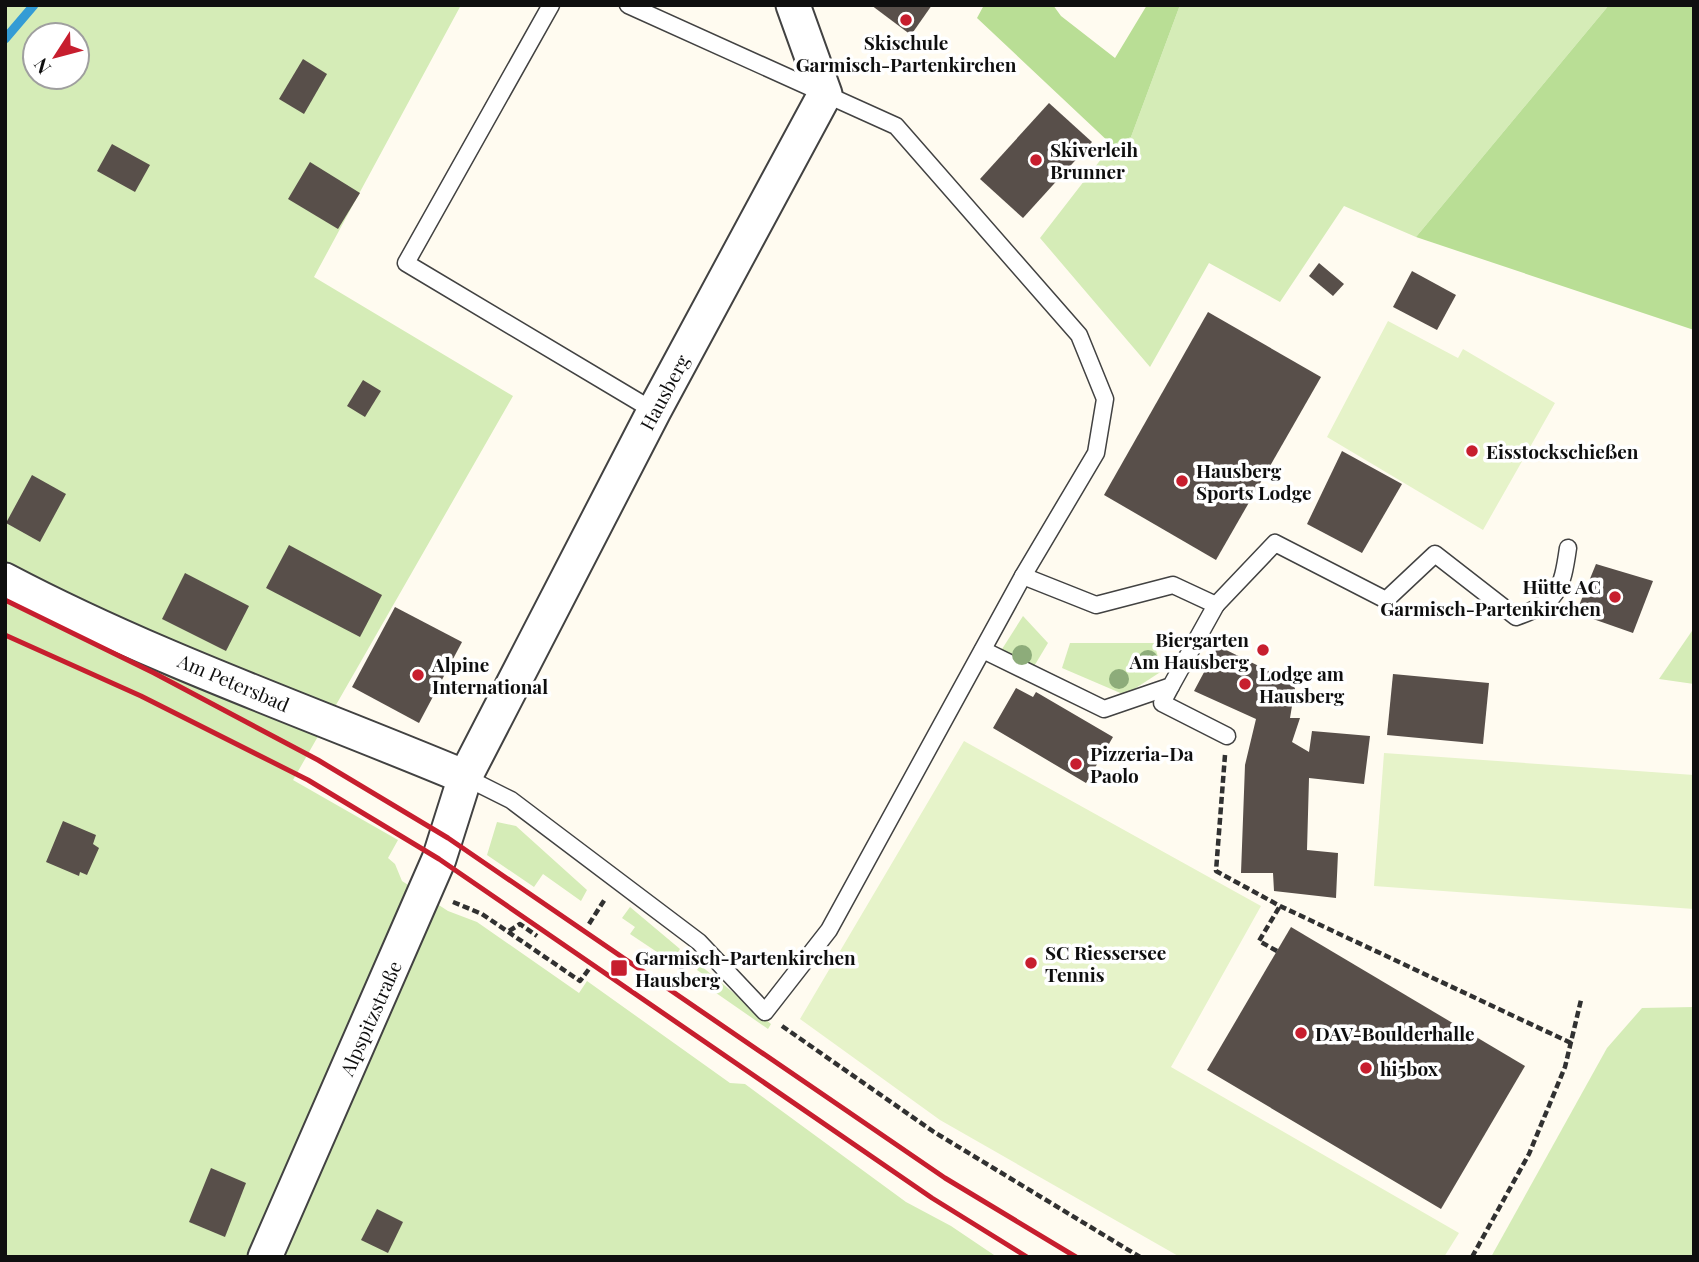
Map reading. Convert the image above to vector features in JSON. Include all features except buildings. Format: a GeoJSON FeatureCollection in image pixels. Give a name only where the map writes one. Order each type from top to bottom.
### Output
{"type":"FeatureCollection","features":[{"type":"Feature","properties":{"kind":"street"},"geometry":{"type":"LineString","coordinates":[[793,5],[825,94]]}},
{"type":"Feature","properties":{"kind":"street","name":"Hausberg"},"geometry":{"type":"LineString","coordinates":[[466,776],[654,411],[825,94]]}},
{"type":"Feature","properties":{"kind":"street","name":"Am Petersbad"},"geometry":{"type":"LineString","coordinates":[[5,580],[258,695],[324,718],[466,776]]}},
{"type":"Feature","properties":{"kind":"street","name":"Alpspitzstraße"},"geometry":{"type":"LineString","coordinates":[[265,1257],[448,838],[466,776]]}},
{"type":"Feature","properties":{"kind":"lane"},"geometry":{"type":"LineString","coordinates":[[551,5],[406,263],[654,411]]}},
{"type":"Feature","properties":{"kind":"lane"},"geometry":{"type":"LineString","coordinates":[[466,776],[510,800],[699,942],[765,1012],[829,930],[1023,576],[1096,453],[1105,399],[1079,335],[896,126],[628,5]]}},
{"type":"Feature","properties":{"kind":"lane"},"geometry":{"type":"LineString","coordinates":[[1227,736],[1162,703],[1216,605],[1275,543],[1386,600],[1435,554],[1516,617],[1539,609],[1563,585],[1568,548]]}},
{"type":"Feature","properties":{"kind":"lane"},"geometry":{"type":"LineString","coordinates":[[1023,576],[1096,605],[1172,585],[1216,605]]}},
{"type":"Feature","properties":{"kind":"lane"},"geometry":{"type":"LineString","coordinates":[[983,650],[1104,709],[1171,686]]}},
{"type":"Feature","properties":{"kind":"path"},"geometry":{"type":"LineString","coordinates":[[1227,736],[1216,871],[1280,906],[1571,1043]]}},
{"type":"Feature","properties":{"kind":"path"},"geometry":{"type":"LineString","coordinates":[[427,887],[482,914],[580,981],[589,968]]}},
{"type":"Feature","properties":{"kind":"path"},"geometry":{"type":"LineString","coordinates":[[589,924],[607,896]]}},
{"type":"Feature","properties":{"kind":"path"},"geometry":{"type":"LineString","coordinates":[[1277,951],[1259,941],[1280,906]]}},
{"type":"Feature","properties":{"kind":"path"},"geometry":{"type":"LineString","coordinates":[[509,932],[520,924],[537,936]]}},
{"type":"Feature","properties":{"kind":"path"},"geometry":{"type":"LineString","coordinates":[[1472,1257],[1529,1154],[1565,1068],[1581,1000]]}},
{"type":"Feature","properties":{"kind":"path"},"geometry":{"type":"LineString","coordinates":[[765,1012],[796,1038],[934,1132],[1140,1257]]}},
{"type":"Feature","properties":{"kind":"green space"},"geometry":{"type":"Polygon","coordinates":[[[5,5],[461,5],[314,277],[513,396],[293,780],[398,840],[388,858],[395,864],[402,881],[448,911],[477,922],[579,993],[587,981],[730,1083],[745,1084],[906,1202],[951,1226],[997,1257],[5,1257],[5,5]]]}},
{"type":"Feature","properties":{"kind":"green space"},"geometry":{"type":"Polygon","coordinates":[[[984,5],[1053,5],[1061,16],[1115,58],[1147,5],[1180,5],[1131,137],[1112,145],[977,18],[984,5]]]}},
{"type":"Feature","properties":{"kind":"green space"},"geometry":{"type":"Polygon","coordinates":[[[1180,5],[1609,5],[1416,237],[1344,206],[1280,302],[1209,263],[1150,367],[1040,238],[1112,145],[1131,137],[1180,5]]]}},
{"type":"Feature","properties":{"kind":"green space"},"geometry":{"type":"Polygon","coordinates":[[[1609,5],[1694,5],[1694,330],[1416,237],[1609,5]]]}},
{"type":"Feature","properties":{"kind":"green space"},"geometry":{"type":"Polygon","coordinates":[[[1388,321],[1458,358],[1463,349],[1555,403],[1483,530],[1327,437],[1388,321]]]}},
{"type":"Feature","properties":{"kind":"green space"},"geometry":{"type":"Polygon","coordinates":[[[1023,616],[1048,643],[1030,673],[997,657],[1023,616]]]}},
{"type":"Feature","properties":{"kind":"green space"},"geometry":{"type":"Polygon","coordinates":[[[1694,628],[1694,684],[1659,679],[1694,628]]]}},
{"type":"Feature","properties":{"kind":"green space"},"geometry":{"type":"Polygon","coordinates":[[[1070,643],[1154,643],[1162,671],[1125,695],[1062,668],[1070,643]]]}},
{"type":"Feature","properties":{"kind":"green space","name":"SC Riessersee Tennis"},"geometry":{"type":"Polygon","coordinates":[[[964,741],[1261,906],[1171,1067],[1459,1233],[1444,1257],[1180,1257],[940,1120],[800,1019],[964,741]]]}},
{"type":"Feature","properties":{"kind":"green space"},"geometry":{"type":"Polygon","coordinates":[[[1384,753],[1694,775],[1694,909],[1374,886],[1384,753]]]}},
{"type":"Feature","properties":{"kind":"green space"},"geometry":{"type":"Polygon","coordinates":[[[497,822],[516,826],[587,890],[581,901],[543,874],[534,887],[487,855],[497,822]]]}},
{"type":"Feature","properties":{"kind":"green space"},"geometry":{"type":"Polygon","coordinates":[[[630,907],[680,949],[672,962],[630,934],[635,927],[622,918],[630,907]]]}},
{"type":"Feature","properties":{"kind":"green space"},"geometry":{"type":"Polygon","coordinates":[[[700,965],[771,1024],[768,1029],[706,986],[710,979],[697,970],[700,965]]]}},
{"type":"Feature","properties":{"kind":"green space"},"geometry":{"type":"Polygon","coordinates":[[[1694,1007],[1694,1257],[1491,1257],[1607,1048],[1642,1008],[1694,1007]]]}},
{"type":"Feature","properties":{"kind":"waterway"},"geometry":{"type":"LineString","coordinates":[[5,39],[34,5]]}},
{"type":"Feature","properties":{"kind":"railway"},"geometry":{"type":"LineString","coordinates":[[5,600],[154,673],[318,760],[448,838],[945,1178],[1076,1257]]}},
{"type":"Feature","properties":{"kind":"railway"},"geometry":{"type":"LineString","coordinates":[[5,635],[141,696],[308,780],[439,859],[932,1198],[1027,1257]]}},
{"type":"Feature","properties":{"kind":"place","name":"Skischule Garmisch-Partenkirchen"},"geometry":{"type":"Point","coordinates":[906,20]}},
{"type":"Feature","properties":{"kind":"place","name":"Skiverleih Brunner"},"geometry":{"type":"Point","coordinates":[1036,160]}},
{"type":"Feature","properties":{"kind":"place","name":"Eisstockschießen"},"geometry":{"type":"Point","coordinates":[1472,451]}},
{"type":"Feature","properties":{"kind":"place","name":"Hausberg Sports Lodge"},"geometry":{"type":"Point","coordinates":[1182,481]}},
{"type":"Feature","properties":{"kind":"place","name":"Hütte AC Garmisch-Partenkirchen"},"geometry":{"type":"Point","coordinates":[1615,597]}},
{"type":"Feature","properties":{"kind":"place","name":"Biergarten Am Hausberg"},"geometry":{"type":"Point","coordinates":[1263,650]}},
{"type":"Feature","properties":{"kind":"place","name":"Alpine International"},"geometry":{"type":"Point","coordinates":[418,675]}},
{"type":"Feature","properties":{"kind":"place","name":"Lodge am Hausberg"},"geometry":{"type":"Point","coordinates":[1245,684]}},
{"type":"Feature","properties":{"kind":"place","name":"Pizzeria-Da Paolo"},"geometry":{"type":"Point","coordinates":[1076,764]}},
{"type":"Feature","properties":{"kind":"place","name":"SC Riessersee Tennis"},"geometry":{"type":"Point","coordinates":[1031,963]}},
{"type":"Feature","properties":{"kind":"place","name":"Garmisch-Partenkirchen Hausberg"},"geometry":{"type":"Point","coordinates":[619,968]}},
{"type":"Feature","properties":{"kind":"place","name":"DAV-Boulderhalle"},"geometry":{"type":"Point","coordinates":[1301,1033]}},
{"type":"Feature","properties":{"kind":"place","name":"hi5box"},"geometry":{"type":"Point","coordinates":[1366,1068]}}]}
